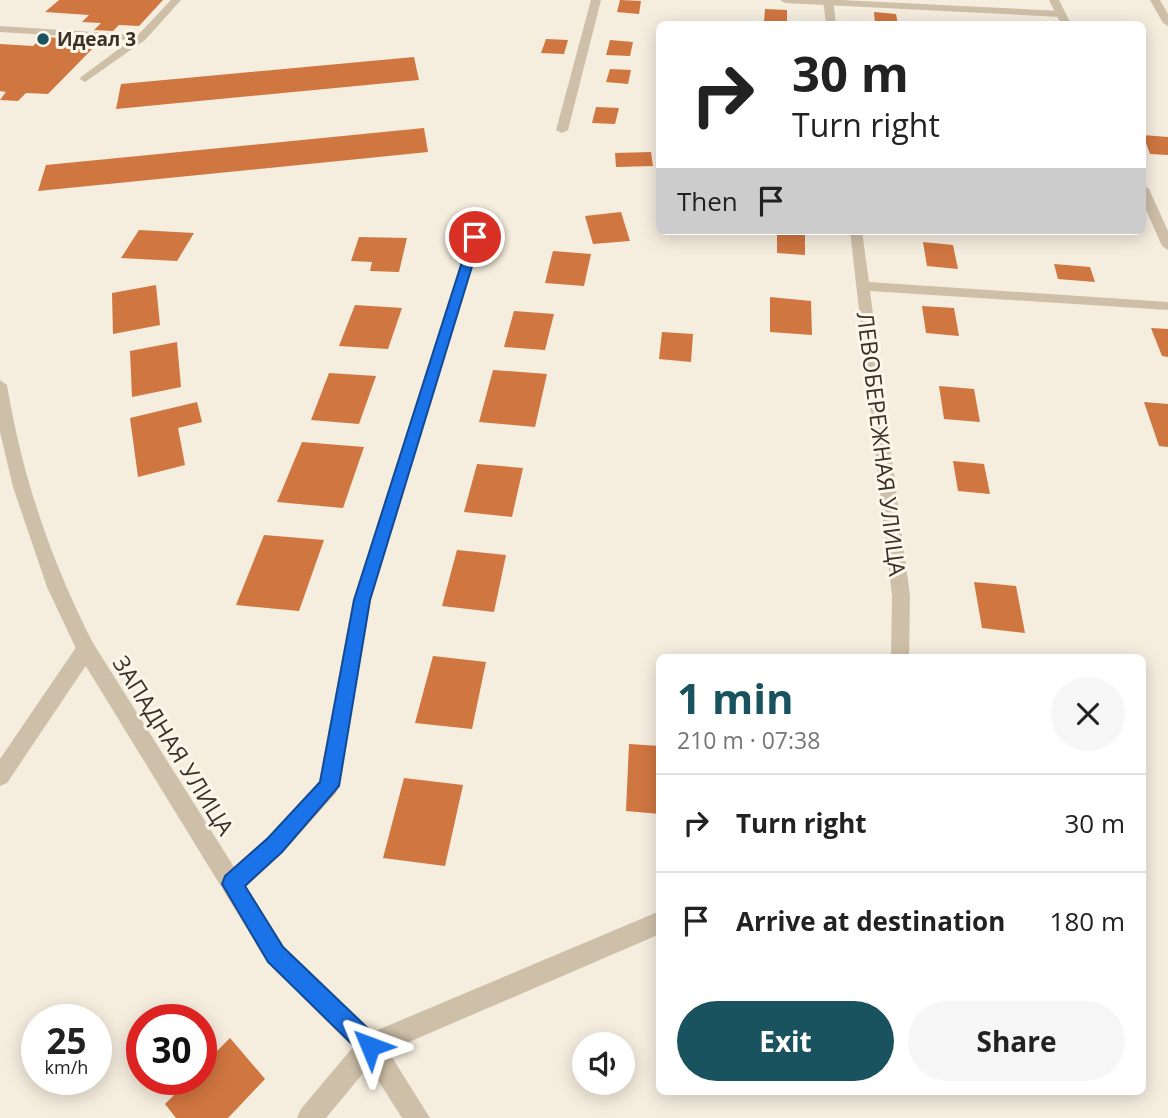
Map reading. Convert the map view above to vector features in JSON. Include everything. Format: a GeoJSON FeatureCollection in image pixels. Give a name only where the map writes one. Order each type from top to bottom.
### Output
{"type":"FeatureCollection","features":[{"type":"Feature","properties":{"kind":"street"},"geometry":{"type":"LineString","coordinates":[[85,79],[141,38],[176,0]]}},
{"type":"Feature","properties":{"kind":"street"},"geometry":{"type":"LineString","coordinates":[[562,130],[596,0]]}},
{"type":"Feature","properties":{"kind":"street"},"geometry":{"type":"LineString","coordinates":[[785,0],[1061,14]]}},
{"type":"Feature","properties":{"kind":"street"},"geometry":{"type":"LineString","coordinates":[[1054,0],[1064,21]]}},
{"type":"Feature","properties":{"kind":"street"},"geometry":{"type":"LineString","coordinates":[[1155,0],[1168,23]]}},
{"type":"Feature","properties":{"kind":"street"},"geometry":{"type":"LineString","coordinates":[[828,1],[831,21]]}},
{"type":"Feature","properties":{"kind":"street"},"geometry":{"type":"LineString","coordinates":[[0,29],[141,38]]}},
{"type":"Feature","properties":{"kind":"street"},"geometry":{"type":"LineString","coordinates":[[1146,196],[1168,246]]}},
{"type":"Feature","properties":{"kind":"street","name":"ЛЕВОБЕРЕЖНАЯ УЛИЦА"},"geometry":{"type":"LineString","coordinates":[[857,235],[901,596],[900,654]]}},
{"type":"Feature","properties":{"kind":"street"},"geometry":{"type":"LineString","coordinates":[[232,884],[275,845],[329,786],[362,600],[475,237]]}},
{"type":"Feature","properties":{"kind":"street"},"geometry":{"type":"LineString","coordinates":[[863,286],[1168,306]]}},
{"type":"Feature","properties":{"kind":"street","name":"ЗАПАДНАЯ УЛИЦА"},"geometry":{"type":"LineString","coordinates":[[0,385],[4,419],[29,511],[63,606],[86,649],[276,955],[370,1046],[417,1118]]}},
{"type":"Feature","properties":{"kind":"street"},"geometry":{"type":"LineString","coordinates":[[0,776],[86,649]]}},
{"type":"Feature","properties":{"kind":"street"},"geometry":{"type":"LineString","coordinates":[[310,1118],[370,1046],[656,924]]}},
{"type":"Feature","properties":{"kind":"building"},"geometry":{"type":"Polygon","coordinates":[[[59,0],[163,0],[139,26],[119,25],[113,31],[94,30],[101,23],[82,22],[89,15],[45,12],[59,0]]]}},
{"type":"Feature","properties":{"kind":"building"},"geometry":{"type":"Polygon","coordinates":[[[620,0],[641,1],[639,14],[617,12],[620,0]]]}},
{"type":"Feature","properties":{"kind":"building"},"geometry":{"type":"Polygon","coordinates":[[[765,9],[787,10],[787,21],[764,21],[765,9]]]}},
{"type":"Feature","properties":{"kind":"building"},"geometry":{"type":"Polygon","coordinates":[[[874,12],[896,14],[897,21],[875,21],[874,12]]]}},
{"type":"Feature","properties":{"kind":"building"},"geometry":{"type":"Polygon","coordinates":[[[67,31],[86,32],[79,39],[101,40],[48,94],[26,93],[18,101],[0,100],[6,92],[0,91],[0,44],[33,46],[42,37],[61,38],[67,31]]]}},
{"type":"Feature","properties":{"kind":"building"},"geometry":{"type":"Polygon","coordinates":[[[546,39],[568,40],[564,54],[541,53],[546,39]]]}},
{"type":"Feature","properties":{"kind":"building"},"geometry":{"type":"Polygon","coordinates":[[[610,40],[633,42],[630,56],[606,55],[610,40]]]}},
{"type":"Feature","properties":{"kind":"building"},"geometry":{"type":"Polygon","coordinates":[[[414,57],[419,80],[116,109],[121,84],[414,57]]]}},
{"type":"Feature","properties":{"kind":"building"},"geometry":{"type":"Polygon","coordinates":[[[610,69],[631,70],[628,84],[606,82],[610,69]]]}},
{"type":"Feature","properties":{"kind":"building"},"geometry":{"type":"Polygon","coordinates":[[[596,107],[619,108],[615,124],[592,123],[596,107]]]}},
{"type":"Feature","properties":{"kind":"building"},"geometry":{"type":"Polygon","coordinates":[[[424,128],[428,152],[38,191],[46,165],[424,128]]]}},
{"type":"Feature","properties":{"kind":"building"},"geometry":{"type":"Polygon","coordinates":[[[1146,135],[1168,137],[1168,155],[1150,154],[1146,135]]]}},
{"type":"Feature","properties":{"kind":"building"},"geometry":{"type":"Polygon","coordinates":[[[651,152],[653,166],[616,167],[615,153],[651,152]]]}},
{"type":"Feature","properties":{"kind":"building"},"geometry":{"type":"Polygon","coordinates":[[[621,212],[630,241],[593,244],[585,216],[621,212]]]}},
{"type":"Feature","properties":{"kind":"building"},"geometry":{"type":"Polygon","coordinates":[[[139,230],[194,233],[177,261],[121,258],[139,230]]]}},
{"type":"Feature","properties":{"kind":"building"},"geometry":{"type":"Polygon","coordinates":[[[777,235],[805,235],[805,255],[777,253],[777,235]]]}},
{"type":"Feature","properties":{"kind":"building"},"geometry":{"type":"Polygon","coordinates":[[[359,237],[407,238],[399,272],[370,271],[372,262],[351,261],[359,237]]]}},
{"type":"Feature","properties":{"kind":"building"},"geometry":{"type":"Polygon","coordinates":[[[923,242],[953,245],[958,269],[927,266],[923,242]]]}},
{"type":"Feature","properties":{"kind":"building"},"geometry":{"type":"Polygon","coordinates":[[[553,251],[591,254],[584,286],[545,283],[553,251]]]}},
{"type":"Feature","properties":{"kind":"building"},"geometry":{"type":"Polygon","coordinates":[[[1054,264],[1090,267],[1095,282],[1058,279],[1054,264]]]}},
{"type":"Feature","properties":{"kind":"building"},"geometry":{"type":"Polygon","coordinates":[[[156,285],[160,325],[113,334],[112,293],[156,285]]]}},
{"type":"Feature","properties":{"kind":"building"},"geometry":{"type":"Polygon","coordinates":[[[770,297],[811,301],[812,335],[770,332],[770,297]]]}},
{"type":"Feature","properties":{"kind":"building"},"geometry":{"type":"Polygon","coordinates":[[[355,305],[402,308],[388,349],[339,346],[355,305]]]}},
{"type":"Feature","properties":{"kind":"building"},"geometry":{"type":"Polygon","coordinates":[[[922,306],[954,308],[959,336],[926,333],[922,306]]]}},
{"type":"Feature","properties":{"kind":"building"},"geometry":{"type":"Polygon","coordinates":[[[514,311],[554,314],[545,350],[504,347],[514,311]]]}},
{"type":"Feature","properties":{"kind":"building"},"geometry":{"type":"Polygon","coordinates":[[[1151,328],[1168,329],[1168,357],[1162,356],[1151,328]]]}},
{"type":"Feature","properties":{"kind":"building"},"geometry":{"type":"Polygon","coordinates":[[[662,332],[693,334],[691,362],[659,359],[662,332]]]}},
{"type":"Feature","properties":{"kind":"building"},"geometry":{"type":"Polygon","coordinates":[[[177,342],[181,387],[132,397],[130,351],[177,342]]]}},
{"type":"Feature","properties":{"kind":"building"},"geometry":{"type":"Polygon","coordinates":[[[493,370],[547,374],[535,427],[479,422],[493,370]]]}},
{"type":"Feature","properties":{"kind":"building"},"geometry":{"type":"Polygon","coordinates":[[[329,373],[376,376],[359,424],[311,420],[329,373]]]}},
{"type":"Feature","properties":{"kind":"building"},"geometry":{"type":"Polygon","coordinates":[[[939,386],[974,389],[980,422],[944,419],[939,386]]]}},
{"type":"Feature","properties":{"kind":"building"},"geometry":{"type":"Polygon","coordinates":[[[197,402],[202,422],[178,428],[185,465],[138,477],[130,418],[197,402]]]}},
{"type":"Feature","properties":{"kind":"building"},"geometry":{"type":"Polygon","coordinates":[[[1144,402],[1168,404],[1168,447],[1159,446],[1144,402]]]}},
{"type":"Feature","properties":{"kind":"building"},"geometry":{"type":"Polygon","coordinates":[[[302,442],[364,447],[343,508],[277,502],[302,442]]]}},
{"type":"Feature","properties":{"kind":"building"},"geometry":{"type":"Polygon","coordinates":[[[953,461],[984,464],[990,494],[958,491],[953,461]]]}},
{"type":"Feature","properties":{"kind":"building"},"geometry":{"type":"Polygon","coordinates":[[[477,464],[523,468],[512,517],[464,512],[477,464]]]}},
{"type":"Feature","properties":{"kind":"building"},"geometry":{"type":"Polygon","coordinates":[[[264,535],[324,540],[299,611],[236,605],[264,535]]]}},
{"type":"Feature","properties":{"kind":"building"},"geometry":{"type":"Polygon","coordinates":[[[457,550],[506,555],[494,612],[442,606],[457,550]]]}},
{"type":"Feature","properties":{"kind":"building"},"geometry":{"type":"Polygon","coordinates":[[[974,582],[1016,586],[1025,633],[982,628],[974,582]]]}},
{"type":"Feature","properties":{"kind":"building"},"geometry":{"type":"Polygon","coordinates":[[[433,656],[486,662],[472,729],[415,723],[433,656]]]}},
{"type":"Feature","properties":{"kind":"building"},"geometry":{"type":"Polygon","coordinates":[[[629,744],[656,746],[656,814],[626,811],[629,744]]]}},
{"type":"Feature","properties":{"kind":"building"},"geometry":{"type":"Polygon","coordinates":[[[404,778],[463,785],[445,866],[383,858],[404,778]]]}},
{"type":"Feature","properties":{"kind":"building"},"geometry":{"type":"Polygon","coordinates":[[[230,1038],[265,1079],[228,1118],[176,1118],[165,1104],[174,1095],[217,1095],[217,1051],[230,1038]]]}},
{"type":"Feature","properties":{"kind":"place","name":"Идеал 3"},"geometry":{"type":"Point","coordinates":[43,39]}},
{"type":"Feature","properties":{"kind":"route"},"geometry":{"type":"LineString","coordinates":[[370,1046],[276,955],[232,884],[275,845],[329,786],[362,600],[475,237]]}}]}
